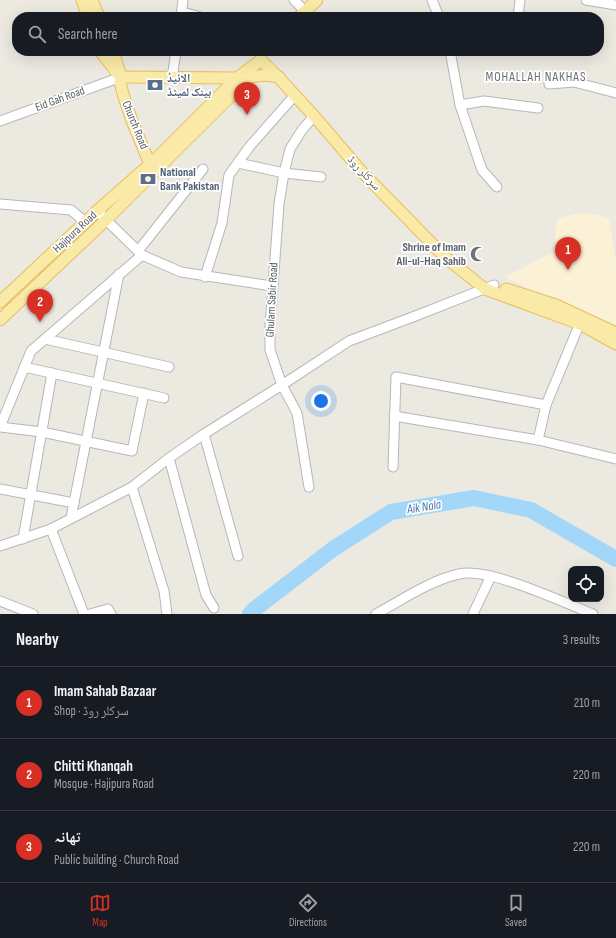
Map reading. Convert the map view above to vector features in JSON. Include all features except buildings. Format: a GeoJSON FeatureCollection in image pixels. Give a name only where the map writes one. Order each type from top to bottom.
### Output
{"type":"FeatureCollection","features":[{"type":"Feature","properties":{"kind":"main road"},"geometry":{"type":"LineString","coordinates":[[82,0],[86,12]]}},
{"type":"Feature","properties":{"kind":"main road"},"geometry":{"type":"LineString","coordinates":[[92,0],[97,12]]}},
{"type":"Feature","properties":{"kind":"main road"},"geometry":{"type":"LineString","coordinates":[[304,12],[316,0]]}},
{"type":"Feature","properties":{"kind":"main road"},"geometry":{"type":"LineString","coordinates":[[104,56],[121,77],[237,78]]}},
{"type":"Feature","properties":{"kind":"main road","name":"Church Road"},"geometry":{"type":"LineString","coordinates":[[114,56],[121,77],[120,82],[122,94],[152,168]]}},
{"type":"Feature","properties":{"kind":"main road"},"geometry":{"type":"LineString","coordinates":[[0,320],[106,220],[152,168],[237,78],[263,56]]}},
{"type":"Feature","properties":{"kind":"main road","name":"سرکلر روڈ"},"geometry":{"type":"LineString","coordinates":[[263,56],[279,78],[362,172],[440,252],[473,278],[489,287],[556,305],[616,344]]}},
{"type":"Feature","properties":{"kind":"main road"},"geometry":{"type":"LineString","coordinates":[[152,168],[250,77],[265,74],[279,78]]}},
{"type":"Feature","properties":{"kind":"main road","name":"Hajipura Road"},"geometry":{"type":"LineString","coordinates":[[0,302],[97,211],[152,168]]}},
{"type":"Feature","properties":{"kind":"main road","name":"سرکلر روڈ"},"geometry":{"type":"LineString","coordinates":[[581,320],[616,333]]}},
{"type":"Feature","properties":{"kind":"street"},"geometry":{"type":"LineString","coordinates":[[181,12],[183,0]]}},
{"type":"Feature","properties":{"kind":"street"},"geometry":{"type":"LineString","coordinates":[[294,0],[301,12]]}},
{"type":"Feature","properties":{"kind":"street"},"geometry":{"type":"LineString","coordinates":[[432,0],[438,12]]}},
{"type":"Feature","properties":{"kind":"street"},"geometry":{"type":"LineString","coordinates":[[519,12],[520,0]]}},
{"type":"Feature","properties":{"kind":"street"},"geometry":{"type":"LineString","coordinates":[[586,0],[616,5]]}},
{"type":"Feature","properties":{"kind":"street"},"geometry":{"type":"LineString","coordinates":[[172,78],[175,56]]}},
{"type":"Feature","properties":{"kind":"street"},"geometry":{"type":"LineString","coordinates":[[451,56],[460,105],[482,170],[497,187]]}},
{"type":"Feature","properties":{"kind":"street","name":"Eid Gah Road"},"geometry":{"type":"LineString","coordinates":[[0,121],[121,77]]}},
{"type":"Feature","properties":{"kind":"street"},"geometry":{"type":"LineString","coordinates":[[548,84],[574,82],[616,93]]}},
{"type":"Feature","properties":{"kind":"street"},"geometry":{"type":"LineString","coordinates":[[205,277],[222,223],[229,175],[250,146],[295,95]]}},
{"type":"Feature","properties":{"kind":"street"},"geometry":{"type":"LineString","coordinates":[[460,105],[484,101],[538,108]]}},
{"type":"Feature","properties":{"kind":"street","name":"Ghulam Sabir Road"},"geometry":{"type":"LineString","coordinates":[[310,487],[297,413],[282,385],[270,350],[270,326],[279,204],[284,173],[290,149],[302,130],[314,116]]}},
{"type":"Feature","properties":{"kind":"street"},"geometry":{"type":"LineString","coordinates":[[238,163],[284,173],[322,177]]}},
{"type":"Feature","properties":{"kind":"street"},"geometry":{"type":"LineString","coordinates":[[144,393],[132,452],[42,432],[0,427],[30,351],[120,274],[140,253],[203,169]]}},
{"type":"Feature","properties":{"kind":"street"},"geometry":{"type":"LineString","coordinates":[[0,204],[71,210],[86,222]]}},
{"type":"Feature","properties":{"kind":"street"},"geometry":{"type":"LineString","coordinates":[[97,211],[140,253],[181,272],[205,277],[272,286]]}},
{"type":"Feature","properties":{"kind":"street"},"geometry":{"type":"LineString","coordinates":[[71,518],[120,274]]}},
{"type":"Feature","properties":{"kind":"street"},"geometry":{"type":"LineString","coordinates":[[0,546],[51,529],[132,487],[169,458],[204,434],[282,385],[349,340],[418,316],[489,287]]}},
{"type":"Feature","properties":{"kind":"street"},"geometry":{"type":"LineString","coordinates":[[538,440],[546,405],[581,320]]}},
{"type":"Feature","properties":{"kind":"street"},"geometry":{"type":"LineString","coordinates":[[45,339],[169,367]]}},
{"type":"Feature","properties":{"kind":"street"},"geometry":{"type":"LineString","coordinates":[[24,367],[164,398]]}},
{"type":"Feature","properties":{"kind":"street"},"geometry":{"type":"LineString","coordinates":[[23,538],[52,373]]}},
{"type":"Feature","properties":{"kind":"street"},"geometry":{"type":"LineString","coordinates":[[393,467],[396,377],[546,405]]}},
{"type":"Feature","properties":{"kind":"street"},"geometry":{"type":"LineString","coordinates":[[394,416],[538,440],[616,459]]}},
{"type":"Feature","properties":{"kind":"street"},"geometry":{"type":"LineString","coordinates":[[204,434],[238,556]]}},
{"type":"Feature","properties":{"kind":"street"},"geometry":{"type":"LineString","coordinates":[[169,458],[206,595],[214,608]]}},
{"type":"Feature","properties":{"kind":"street"},"geometry":{"type":"LineString","coordinates":[[132,487],[164,591],[166,614]]}},
{"type":"Feature","properties":{"kind":"street"},"geometry":{"type":"LineString","coordinates":[[0,489],[74,503]]}},
{"type":"Feature","properties":{"kind":"street"},"geometry":{"type":"LineString","coordinates":[[51,529],[84,614]]}},
{"type":"Feature","properties":{"kind":"street"},"geometry":{"type":"LineString","coordinates":[[376,614],[444,578],[461,573],[474,572],[521,585],[593,614]]}},
{"type":"Feature","properties":{"kind":"street"},"geometry":{"type":"LineString","coordinates":[[473,614],[491,576]]}},
{"type":"Feature","properties":{"kind":"street"},"geometry":{"type":"LineString","coordinates":[[0,601],[33,614]]}},
{"type":"Feature","properties":{"kind":"street"},"geometry":{"type":"LineString","coordinates":[[90,614],[108,610],[111,614]]}},
{"type":"Feature","properties":{"kind":"shaded area"},"geometry":{"type":"Polygon","coordinates":[[[579,213],[609,218],[616,262],[616,331],[505,277],[555,251],[555,229],[559,218],[579,213]]]}},
{"type":"Feature","properties":{"kind":"waterway","name":"Aik Nala"},"geometry":{"type":"LineString","coordinates":[[250,614],[333,549],[391,512],[474,498],[531,510],[616,559]]}},
{"type":"Feature","properties":{"kind":"place","name":"الائیڈ بینک لمیٹڈ"},"geometry":{"type":"Point","coordinates":[155,85]}},
{"type":"Feature","properties":{"kind":"place","name":"تھانہ"},"geometry":{"type":"Point","coordinates":[247,115]}},
{"type":"Feature","properties":{"kind":"place","name":"National Bank Pakistan"},"geometry":{"type":"Point","coordinates":[148,179]}},
{"type":"Feature","properties":{"kind":"place","name":"Shrine of Imam Ali-ul-Haq Sahib"},"geometry":{"type":"Point","coordinates":[478,254]}},
{"type":"Feature","properties":{"kind":"place","name":"Imam Sahab Bazaar"},"geometry":{"type":"Point","coordinates":[568,270]}},
{"type":"Feature","properties":{"kind":"place","name":"Chitti Khanqah"},"geometry":{"type":"Point","coordinates":[40,322]}},
{"type":"Feature","properties":{"kind":"district","name":"MOHALLAH NAKHAS"},"geometry":{"type":"Point","coordinates":[536,77]}}]}
